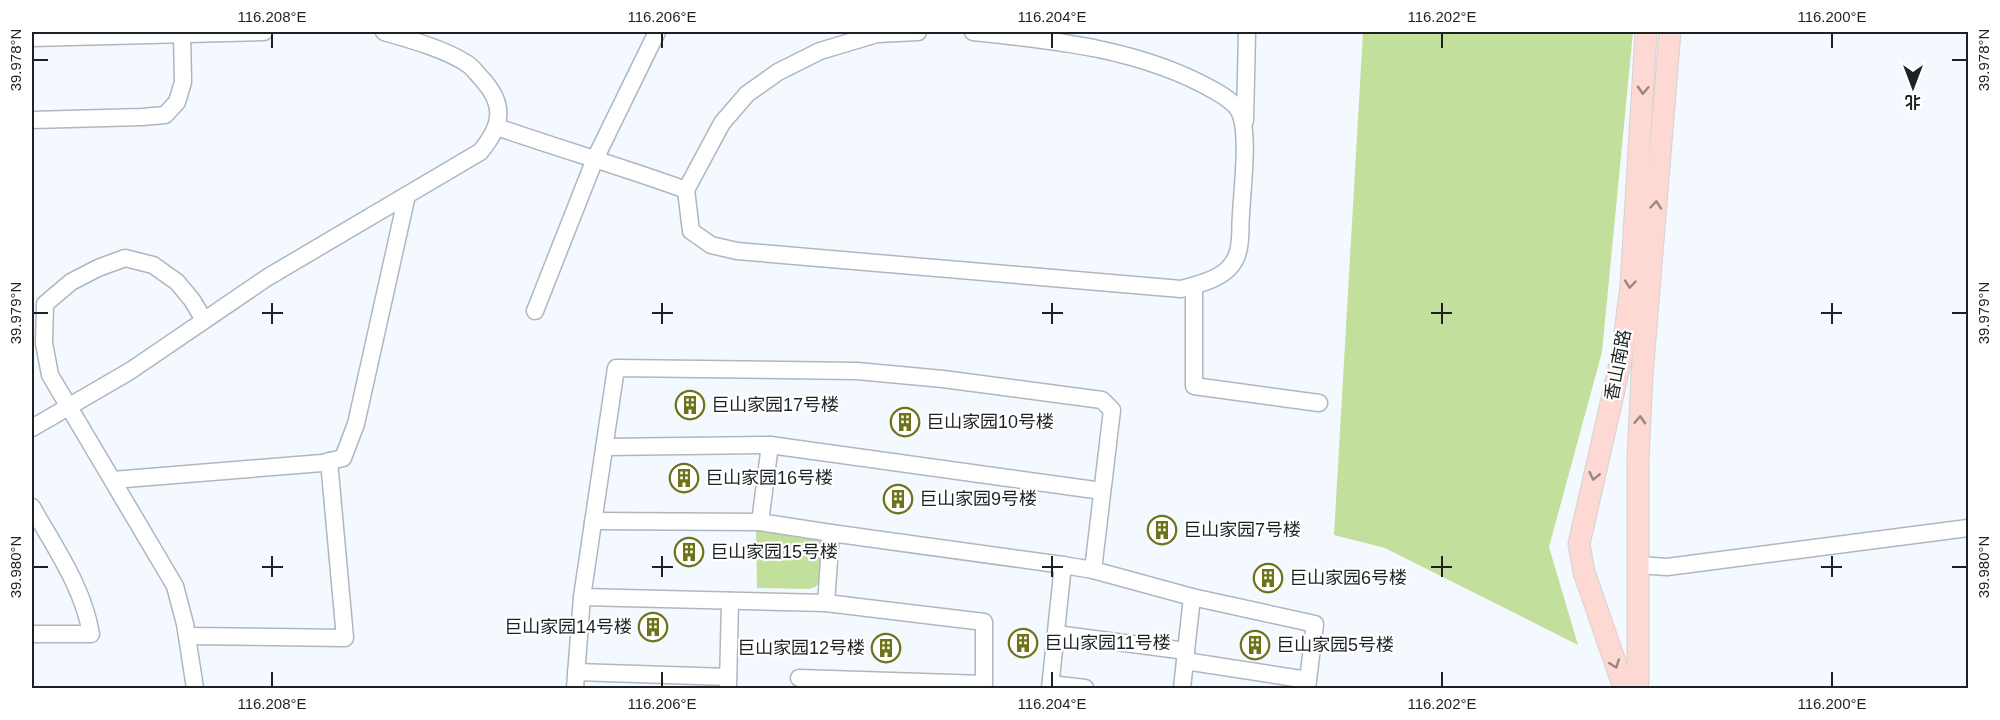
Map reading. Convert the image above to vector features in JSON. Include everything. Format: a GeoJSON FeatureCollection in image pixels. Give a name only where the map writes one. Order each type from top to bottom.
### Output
{"type":"FeatureCollection","features":[{"type":"Feature","properties":{"kind":"main road","name":"香山南路"},"geometry":{"type":"LineString","coordinates":[[1624,688],[1584,572],[1579,544],[1622,355],[1631,286],[1646,32]]}},
{"type":"Feature","properties":{"kind":"main road","name":"香山南路"},"geometry":{"type":"LineString","coordinates":[[1636,688],[1638,682],[1638,458],[1642,375],[1670,32]]}},
{"type":"Feature","properties":{"kind":"street"},"geometry":{"type":"LineString","coordinates":[[32,38],[264,32]]}},
{"type":"Feature","properties":{"kind":"street"},"geometry":{"type":"LineString","coordinates":[[32,428],[130,371],[268,277],[480,152],[494,136],[499,118],[492,91],[468,63],[417,41],[384,32]]}},
{"type":"Feature","properties":{"kind":"street"},"geometry":{"type":"LineString","coordinates":[[535,311],[595,159],[657,32]]}},
{"type":"Feature","properties":{"kind":"street"},"geometry":{"type":"LineString","coordinates":[[918,32],[877,34],[820,51],[778,72],[747,94],[722,123],[686,190],[691,231],[711,245],[737,251],[1180,289],[1207,282],[1230,269],[1239,249],[1246,32]]}},
{"type":"Feature","properties":{"kind":"street"},"geometry":{"type":"LineString","coordinates":[[973,32],[1038,39],[1108,51],[1193,78],[1224,96],[1239,110],[1244,134]]}},
{"type":"Feature","properties":{"kind":"street"},"geometry":{"type":"LineString","coordinates":[[32,120],[165,115],[177,102],[183,82],[182,34]]}},
{"type":"Feature","properties":{"kind":"street"},"geometry":{"type":"LineString","coordinates":[[497,127],[686,190]]}},
{"type":"Feature","properties":{"kind":"street"},"geometry":{"type":"LineString","coordinates":[[113,480],[344,458],[356,424],[407,195]]}},
{"type":"Feature","properties":{"kind":"street"},"geometry":{"type":"LineString","coordinates":[[195,688],[187,636],[175,586],[51,375],[44,343],[45,304],[71,282],[98,268],[125,258],[153,265],[177,282],[192,300],[204,320]]}},
{"type":"Feature","properties":{"kind":"street"},"geometry":{"type":"LineString","coordinates":[[1194,286],[1194,386],[1319,403]]}},
{"type":"Feature","properties":{"kind":"street"},"geometry":{"type":"LineString","coordinates":[[730,601],[728,683],[576,680],[582,597],[616,368],[857,370],[1102,400],[1112,410],[1093,570]]}},
{"type":"Feature","properties":{"kind":"street"},"geometry":{"type":"LineString","coordinates":[[760,522],[770,445]]}},
{"type":"Feature","properties":{"kind":"street"},"geometry":{"type":"LineString","coordinates":[[604,447],[770,445],[1102,491]]}},
{"type":"Feature","properties":{"kind":"street"},"geometry":{"type":"LineString","coordinates":[[187,636],[345,638],[329,461]]}},
{"type":"Feature","properties":{"kind":"street"},"geometry":{"type":"LineString","coordinates":[[32,507],[79,590],[92,634],[32,634]]}},
{"type":"Feature","properties":{"kind":"street"},"geometry":{"type":"LineString","coordinates":[[593,521],[760,522],[1063,565],[1093,570],[1192,597],[1315,624],[1307,684],[1186,656],[1056,634]]}},
{"type":"Feature","properties":{"kind":"street"},"geometry":{"type":"LineString","coordinates":[[1639,565],[1667,567],[1968,528]]}},
{"type":"Feature","properties":{"kind":"street"},"geometry":{"type":"LineString","coordinates":[[826,603],[831,533]]}},
{"type":"Feature","properties":{"kind":"street"},"geometry":{"type":"LineString","coordinates":[[1063,565],[1051,686],[1085,688]]}},
{"type":"Feature","properties":{"kind":"street"},"geometry":{"type":"LineString","coordinates":[[582,597],[826,603],[984,622],[984,684],[897,685],[799,678]]}},
{"type":"Feature","properties":{"kind":"street"},"geometry":{"type":"LineString","coordinates":[[1182,688],[1192,597]]}},
{"type":"Feature","properties":{"kind":"green space"},"geometry":{"type":"Polygon","coordinates":[[[1363,32],[1633,32],[1602,352],[1549,547],[1578,645],[1385,548],[1334,535],[1363,32]]]}},
{"type":"Feature","properties":{"kind":"green space"},"geometry":{"type":"Polygon","coordinates":[[[756,526],[821,531],[820,582],[808,589],[757,588],[756,526]]]}},
{"type":"Feature","properties":{"kind":"place","name":"巨山家园17号楼"},"geometry":{"type":"Point","coordinates":[690,405]}},
{"type":"Feature","properties":{"kind":"place","name":"巨山家园10号楼"},"geometry":{"type":"Point","coordinates":[905,422]}},
{"type":"Feature","properties":{"kind":"place","name":"巨山家园16号楼"},"geometry":{"type":"Point","coordinates":[684,478]}},
{"type":"Feature","properties":{"kind":"place","name":"巨山家园9号楼"},"geometry":{"type":"Point","coordinates":[898,499]}},
{"type":"Feature","properties":{"kind":"place","name":"巨山家园7号楼"},"geometry":{"type":"Point","coordinates":[1162,530]}},
{"type":"Feature","properties":{"kind":"place","name":"巨山家园15号楼"},"geometry":{"type":"Point","coordinates":[689,552]}},
{"type":"Feature","properties":{"kind":"place","name":"巨山家园6号楼"},"geometry":{"type":"Point","coordinates":[1268,578]}},
{"type":"Feature","properties":{"kind":"place","name":"巨山家园14号楼"},"geometry":{"type":"Point","coordinates":[653,627]}},
{"type":"Feature","properties":{"kind":"place","name":"巨山家园11号楼"},"geometry":{"type":"Point","coordinates":[1023,643]}},
{"type":"Feature","properties":{"kind":"place","name":"巨山家园5号楼"},"geometry":{"type":"Point","coordinates":[1255,645]}},
{"type":"Feature","properties":{"kind":"place","name":"巨山家园12号楼"},"geometry":{"type":"Point","coordinates":[886,648]}}]}
